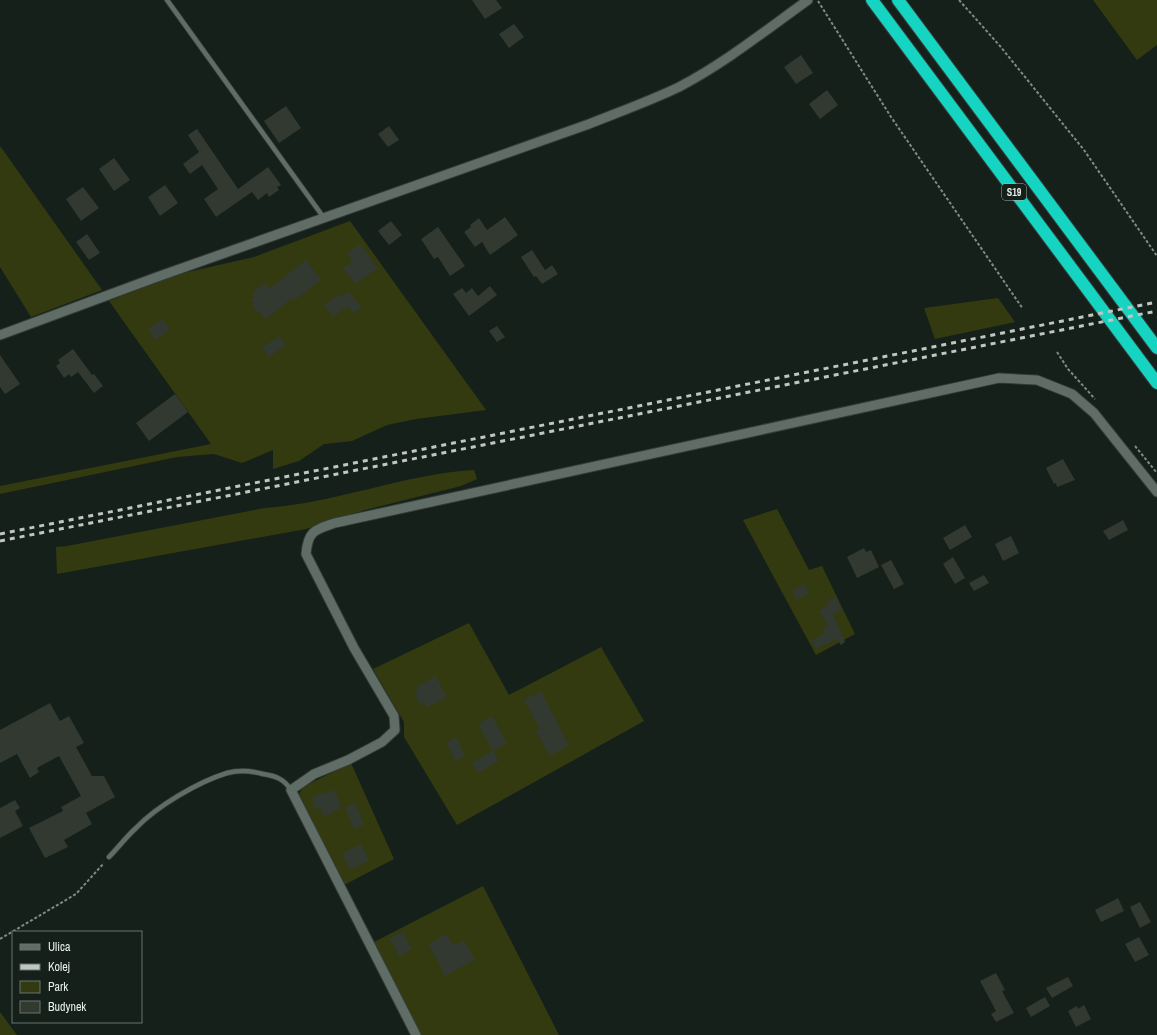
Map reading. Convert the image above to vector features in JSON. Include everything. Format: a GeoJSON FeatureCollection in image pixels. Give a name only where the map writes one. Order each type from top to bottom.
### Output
{"type":"FeatureCollection","features":[{"type":"Feature","properties":{"kind":"highway","name":"S19"},"geometry":{"type":"LineString","coordinates":[[872,0],[1157,383]]}},
{"type":"Feature","properties":{"kind":"highway","name":"S19"},"geometry":{"type":"LineString","coordinates":[[898,0],[1157,348]]}},
{"type":"Feature","properties":{"kind":"street"},"geometry":{"type":"LineString","coordinates":[[0,335],[157,277],[581,126],[665,94],[715,65],[808,0]]}},
{"type":"Feature","properties":{"kind":"street"},"geometry":{"type":"LineString","coordinates":[[416,1035],[291,790],[314,774],[348,760],[382,742],[395,730],[394,716],[354,648],[306,554],[308,539],[315,530],[999,378],[1037,380],[1072,394],[1094,413],[1157,492]]}},
{"type":"Feature","properties":{"kind":"lane"},"geometry":{"type":"LineString","coordinates":[[167,0],[324,218]]}},
{"type":"Feature","properties":{"kind":"lane"},"geometry":{"type":"LineString","coordinates":[[109,857],[136,827],[157,811],[186,793],[228,773],[252,771],[274,776],[286,781],[291,790]]}},
{"type":"Feature","properties":{"kind":"path"},"geometry":{"type":"LineString","coordinates":[[818,0],[891,117],[1023,309]]}},
{"type":"Feature","properties":{"kind":"path"},"geometry":{"type":"LineString","coordinates":[[959,0],[1005,52],[1084,150],[1157,256]]}},
{"type":"Feature","properties":{"kind":"path"},"geometry":{"type":"LineString","coordinates":[[14,931],[76,894],[109,857]]}},
{"type":"Feature","properties":{"kind":"path"},"geometry":{"type":"LineString","coordinates":[[0,939],[12,932]]}},
{"type":"Feature","properties":{"kind":"green space"},"geometry":{"type":"Polygon","coordinates":[[[1093,0],[1157,0],[1157,45],[1137,60],[1093,0]]]}},
{"type":"Feature","properties":{"kind":"green space"},"geometry":{"type":"Polygon","coordinates":[[[0,146],[102,290],[31,317],[0,267],[0,146]]]}},
{"type":"Feature","properties":{"kind":"green space"},"geometry":{"type":"Polygon","coordinates":[[[350,221],[486,410],[416,419],[387,425],[352,441],[324,444],[299,461],[273,469],[273,450],[242,463],[214,454],[177,457],[0,494],[0,486],[211,444],[109,301],[179,274],[254,257],[350,221]]]}},
{"type":"Feature","properties":{"kind":"green space"},"geometry":{"type":"Polygon","coordinates":[[[998,298],[1015,322],[935,339],[924,308],[998,298]]]}},
{"type":"Feature","properties":{"kind":"green space"},"geometry":{"type":"Polygon","coordinates":[[[474,470],[477,479],[461,486],[365,510],[306,529],[57,574],[56,547],[265,508],[318,501],[422,477],[474,470]]]}},
{"type":"Feature","properties":{"kind":"green space"},"geometry":{"type":"Polygon","coordinates":[[[777,509],[809,570],[822,566],[855,634],[816,655],[743,520],[777,509]]]}},
{"type":"Feature","properties":{"kind":"green space"},"geometry":{"type":"Polygon","coordinates":[[[469,623],[509,695],[601,647],[644,721],[457,825],[404,737],[404,722],[373,669],[469,623]]]}},
{"type":"Feature","properties":{"kind":"green space"},"geometry":{"type":"Polygon","coordinates":[[[351,763],[394,859],[344,885],[299,794],[303,787],[351,763]]]}},
{"type":"Feature","properties":{"kind":"green space"},"geometry":{"type":"Polygon","coordinates":[[[483,886],[559,1035],[420,1035],[374,942],[483,886]]]}},
{"type":"Feature","properties":{"kind":"green space"},"geometry":{"type":"Polygon","coordinates":[[[0,1012],[17,1035],[0,1035],[0,1012]]]}},
{"type":"Feature","properties":{"kind":"building"},"geometry":{"type":"Polygon","coordinates":[[[472,0],[496,0],[502,8],[485,19],[472,0]]]}},
{"type":"Feature","properties":{"kind":"building"},"geometry":{"type":"Polygon","coordinates":[[[514,24],[524,37],[509,48],[499,34],[514,24]]]}},
{"type":"Feature","properties":{"kind":"building"},"geometry":{"type":"Polygon","coordinates":[[[801,55],[813,73],[796,84],[784,67],[801,55]]]}},
{"type":"Feature","properties":{"kind":"building"},"geometry":{"type":"Polygon","coordinates":[[[827,90],[838,105],[820,119],[809,104],[827,90]]]}},
{"type":"Feature","properties":{"kind":"building"},"geometry":{"type":"Polygon","coordinates":[[[286,106],[301,128],[279,143],[264,121],[286,106]]]}},
{"type":"Feature","properties":{"kind":"building"},"geometry":{"type":"Polygon","coordinates":[[[389,126],[399,140],[388,147],[378,134],[389,126]]]}},
{"type":"Feature","properties":{"kind":"building"},"geometry":{"type":"Polygon","coordinates":[[[197,129],[238,189],[268,167],[281,185],[277,187],[279,190],[269,197],[267,193],[258,200],[252,192],[216,217],[204,199],[218,189],[202,165],[190,174],[183,164],[199,152],[188,135],[197,129]]]}},
{"type":"Feature","properties":{"kind":"building"},"geometry":{"type":"Polygon","coordinates":[[[114,158],[130,180],[114,191],[99,169],[114,158]]]}},
{"type":"Feature","properties":{"kind":"building"},"geometry":{"type":"Polygon","coordinates":[[[165,185],[178,203],[160,216],[148,197],[165,185]]]}},
{"type":"Feature","properties":{"kind":"building"},"geometry":{"type":"Polygon","coordinates":[[[83,187],[99,208],[81,221],[66,199],[83,187]]]}},
{"type":"Feature","properties":{"kind":"building"},"geometry":{"type":"Polygon","coordinates":[[[505,217],[518,235],[490,255],[482,242],[475,247],[464,232],[479,218],[487,230],[505,217]]]}},
{"type":"Feature","properties":{"kind":"building"},"geometry":{"type":"Polygon","coordinates":[[[391,221],[402,235],[389,245],[378,231],[391,221]]]}},
{"type":"Feature","properties":{"kind":"building"},"geometry":{"type":"Polygon","coordinates":[[[438,227],[465,266],[450,276],[438,257],[434,259],[421,239],[438,227]]]}},
{"type":"Feature","properties":{"kind":"building"},"geometry":{"type":"Polygon","coordinates":[[[87,234],[100,253],[89,260],[76,242],[87,234]]]}},
{"type":"Feature","properties":{"kind":"building"},"geometry":{"type":"Polygon","coordinates":[[[360,244],[378,268],[355,284],[343,268],[353,261],[347,253],[360,244]]]}},
{"type":"Feature","properties":{"kind":"building"},"geometry":{"type":"Polygon","coordinates":[[[532,250],[545,270],[552,265],[558,274],[542,284],[536,276],[534,277],[521,257],[532,250]]]}},
{"type":"Feature","properties":{"kind":"building"},"geometry":{"type":"Polygon","coordinates":[[[306,260],[321,280],[295,300],[293,298],[266,319],[260,312],[258,313],[252,306],[255,304],[251,299],[255,296],[252,293],[265,283],[270,288],[306,260]]]}},
{"type":"Feature","properties":{"kind":"building"},"geometry":{"type":"Polygon","coordinates":[[[490,286],[497,295],[469,316],[453,294],[462,288],[466,293],[472,288],[478,296],[490,286]]]}},
{"type":"Feature","properties":{"kind":"building"},"geometry":{"type":"Polygon","coordinates":[[[349,291],[361,307],[353,313],[348,306],[333,317],[324,305],[339,294],[341,297],[349,291]]]}},
{"type":"Feature","properties":{"kind":"building"},"geometry":{"type":"Polygon","coordinates":[[[163,319],[170,330],[155,340],[148,329],[163,319]]]}},
{"type":"Feature","properties":{"kind":"building"},"geometry":{"type":"Polygon","coordinates":[[[497,326],[505,337],[497,342],[489,331],[497,326]]]}},
{"type":"Feature","properties":{"kind":"building"},"geometry":{"type":"Polygon","coordinates":[[[280,336],[286,345],[269,357],[262,348],[280,336]]]}},
{"type":"Feature","properties":{"kind":"building"},"geometry":{"type":"Polygon","coordinates":[[[73,349],[92,375],[94,374],[103,386],[94,393],[78,372],[71,377],[69,374],[64,378],[56,366],[60,363],[58,360],[73,349]]]}},
{"type":"Feature","properties":{"kind":"building"},"geometry":{"type":"Polygon","coordinates":[[[0,355],[20,384],[5,394],[0,387],[0,355]]]}},
{"type":"Feature","properties":{"kind":"building"},"geometry":{"type":"Polygon","coordinates":[[[175,394],[188,412],[149,441],[136,423],[175,394]]]}},
{"type":"Feature","properties":{"kind":"building"},"geometry":{"type":"Polygon","coordinates":[[[1063,459],[1075,480],[1057,487],[1046,468],[1063,459]]]}},
{"type":"Feature","properties":{"kind":"building"},"geometry":{"type":"Polygon","coordinates":[[[1123,520],[1128,530],[1109,540],[1103,531],[1123,520]]]}},
{"type":"Feature","properties":{"kind":"building"},"geometry":{"type":"Polygon","coordinates":[[[965,525],[972,537],[950,550],[943,538],[965,525]]]}},
{"type":"Feature","properties":{"kind":"building"},"geometry":{"type":"Polygon","coordinates":[[[1011,536],[1019,553],[1003,561],[995,544],[1011,536]]]}},
{"type":"Feature","properties":{"kind":"building"},"geometry":{"type":"Polygon","coordinates":[[[864,548],[866,552],[871,550],[879,567],[857,578],[847,557],[864,548]]]}},
{"type":"Feature","properties":{"kind":"building"},"geometry":{"type":"Polygon","coordinates":[[[953,557],[965,578],[955,584],[943,564],[953,557]]]}},
{"type":"Feature","properties":{"kind":"building"},"geometry":{"type":"Polygon","coordinates":[[[891,560],[904,584],[894,589],[881,565],[891,560]]]}},
{"type":"Feature","properties":{"kind":"building"},"geometry":{"type":"Polygon","coordinates":[[[984,575],[989,583],[974,591],[969,583],[984,575]]]}},
{"type":"Feature","properties":{"kind":"building"},"geometry":{"type":"Polygon","coordinates":[[[805,584],[809,593],[797,600],[792,591],[805,584]]]}},
{"type":"Feature","properties":{"kind":"building"},"geometry":{"type":"Polygon","coordinates":[[[836,597],[842,610],[833,614],[845,642],[841,645],[837,639],[816,649],[811,640],[825,634],[822,628],[828,625],[819,611],[829,604],[827,601],[836,597]]]}},
{"type":"Feature","properties":{"kind":"building"},"geometry":{"type":"Polygon","coordinates":[[[436,676],[447,697],[427,708],[424,702],[420,705],[415,694],[418,692],[416,687],[436,676]]]}},
{"type":"Feature","properties":{"kind":"building"},"geometry":{"type":"Polygon","coordinates":[[[541,691],[569,746],[550,756],[536,731],[540,729],[524,700],[541,691]]]}},
{"type":"Feature","properties":{"kind":"building"},"geometry":{"type":"Polygon","coordinates":[[[50,703],[60,721],[69,716],[84,743],[76,747],[92,776],[104,776],[115,797],[86,813],[92,824],[64,840],[68,847],[45,858],[29,828],[63,811],[61,807],[81,796],[59,756],[37,768],[39,772],[30,778],[17,754],[0,763],[0,730],[50,703]]]}},
{"type":"Feature","properties":{"kind":"building"},"geometry":{"type":"Polygon","coordinates":[[[492,716],[507,743],[493,751],[478,724],[492,716]]]}},
{"type":"Feature","properties":{"kind":"building"},"geometry":{"type":"Polygon","coordinates":[[[456,737],[465,756],[455,761],[446,742],[456,737]]]}},
{"type":"Feature","properties":{"kind":"building"},"geometry":{"type":"Polygon","coordinates":[[[493,751],[499,761],[478,773],[472,763],[493,751]]]}},
{"type":"Feature","properties":{"kind":"building"},"geometry":{"type":"Polygon","coordinates":[[[335,790],[341,808],[324,817],[320,808],[315,810],[312,797],[335,790]]]}},
{"type":"Feature","properties":{"kind":"building"},"geometry":{"type":"Polygon","coordinates":[[[15,800],[20,808],[15,811],[23,826],[0,838],[0,808],[15,800]]]}},
{"type":"Feature","properties":{"kind":"building"},"geometry":{"type":"Polygon","coordinates":[[[355,803],[364,825],[354,829],[345,807],[355,803]]]}},
{"type":"Feature","properties":{"kind":"building"},"geometry":{"type":"Polygon","coordinates":[[[361,844],[369,861],[350,870],[342,853],[361,844]]]}},
{"type":"Feature","properties":{"kind":"building"},"geometry":{"type":"Polygon","coordinates":[[[1118,898],[1124,911],[1101,922],[1095,910],[1118,898]]]}},
{"type":"Feature","properties":{"kind":"building"},"geometry":{"type":"Polygon","coordinates":[[[1140,902],[1151,922],[1140,928],[1130,907],[1140,902]]]}},
{"type":"Feature","properties":{"kind":"building"},"geometry":{"type":"Polygon","coordinates":[[[403,932],[412,949],[399,956],[390,938],[403,932]]]}},
{"type":"Feature","properties":{"kind":"building"},"geometry":{"type":"Polygon","coordinates":[[[447,934],[453,945],[464,940],[475,960],[445,976],[429,944],[447,934]]]}},
{"type":"Feature","properties":{"kind":"building"},"geometry":{"type":"Polygon","coordinates":[[[1139,937],[1149,955],[1135,962],[1125,944],[1139,937]]]}},
{"type":"Feature","properties":{"kind":"building"},"geometry":{"type":"Polygon","coordinates":[[[996,973],[1005,990],[1002,991],[1014,1013],[996,1022],[991,1014],[996,1011],[980,981],[996,973]]]}},
{"type":"Feature","properties":{"kind":"building"},"geometry":{"type":"Polygon","coordinates":[[[1068,977],[1073,986],[1052,998],[1046,988],[1068,977]]]}},
{"type":"Feature","properties":{"kind":"building"},"geometry":{"type":"Polygon","coordinates":[[[1045,997],[1050,1006],[1031,1017],[1026,1008],[1045,997]]]}},
{"type":"Feature","properties":{"kind":"building"},"geometry":{"type":"Polygon","coordinates":[[[1084,1005],[1091,1019],[1076,1027],[1068,1011],[1077,1006],[1078,1009],[1084,1005]]]}},
{"type":"Feature","properties":{"kind":"railway"},"geometry":{"type":"LineString","coordinates":[[0,534],[1157,302]]}},
{"type":"Feature","properties":{"kind":"railway"},"geometry":{"type":"LineString","coordinates":[[0,541],[1157,311]]}}]}
